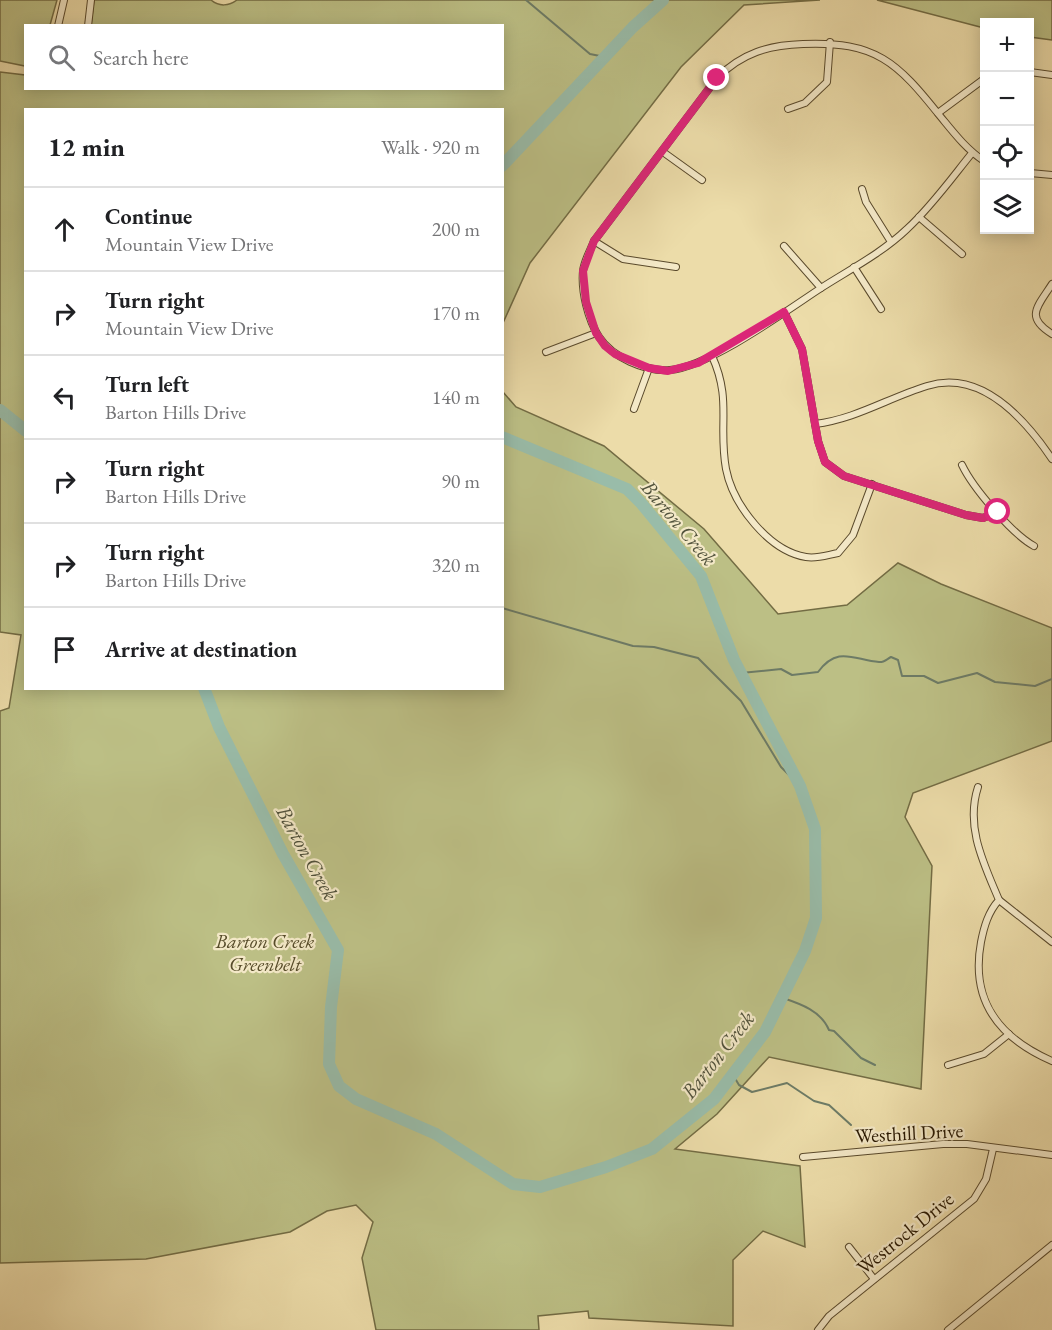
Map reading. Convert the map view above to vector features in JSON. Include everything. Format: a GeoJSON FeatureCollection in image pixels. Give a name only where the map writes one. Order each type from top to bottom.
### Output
{"type":"FeatureCollection","features":[{"type":"Feature","properties":{"kind":"street"},"geometry":{"type":"LineString","coordinates":[[58,24],[64,0]]}},
{"type":"Feature","properties":{"kind":"street"},"geometry":{"type":"LineString","coordinates":[[88,24],[91,0]]}},
{"type":"Feature","properties":{"kind":"street"},"geometry":{"type":"LineString","coordinates":[[788,109],[805,103],[827,82],[830,42]]}},
{"type":"Feature","properties":{"kind":"street"},"geometry":{"type":"LineString","coordinates":[[972,153],[920,217],[891,242],[712,356],[683,368],[668,371],[649,368],[615,354],[605,346],[596,333],[586,302],[583,271],[594,241],[717,78],[738,60],[752,52],[775,46],[830,42],[880,55],[902,71],[972,153],[980,158]]}},
{"type":"Feature","properties":{"kind":"street"},"geometry":{"type":"LineString","coordinates":[[1034,73],[1052,75]]}},
{"type":"Feature","properties":{"kind":"street"},"geometry":{"type":"LineString","coordinates":[[938,113],[980,82]]}},
{"type":"Feature","properties":{"kind":"street"},"geometry":{"type":"LineString","coordinates":[[663,152],[702,180]]}},
{"type":"Feature","properties":{"kind":"street"},"geometry":{"type":"LineString","coordinates":[[1034,174],[1052,176]]}},
{"type":"Feature","properties":{"kind":"street"},"geometry":{"type":"LineString","coordinates":[[862,189],[866,202],[891,242]]}},
{"type":"Feature","properties":{"kind":"street"},"geometry":{"type":"LineString","coordinates":[[920,217],[962,254]]}},
{"type":"Feature","properties":{"kind":"street"},"geometry":{"type":"LineString","coordinates":[[594,241],[622,260],[676,267]]}},
{"type":"Feature","properties":{"kind":"street"},"geometry":{"type":"LineString","coordinates":[[784,246],[821,288]]}},
{"type":"Feature","properties":{"kind":"street"},"geometry":{"type":"LineString","coordinates":[[854,267],[881,309]]}},
{"type":"Feature","properties":{"kind":"street"},"geometry":{"type":"LineString","coordinates":[[1052,284],[1035,309],[1035,316],[1037,323],[1052,334]]}},
{"type":"Feature","properties":{"kind":"street"},"geometry":{"type":"LineString","coordinates":[[784,312],[802,349],[820,451],[825,462],[844,476],[966,515],[983,518],[998,512]]}},
{"type":"Feature","properties":{"kind":"street"},"geometry":{"type":"LineString","coordinates":[[546,352],[596,333]]}},
{"type":"Feature","properties":{"kind":"street"},"geometry":{"type":"LineString","coordinates":[[712,356],[723,385],[723,447],[727,472],[739,501],[753,520],[780,547],[807,558],[838,553],[853,535],[872,484]]}},
{"type":"Feature","properties":{"kind":"street"},"geometry":{"type":"LineString","coordinates":[[634,409],[649,368]]}},
{"type":"Feature","properties":{"kind":"street"},"geometry":{"type":"LineString","coordinates":[[815,424],[859,415],[926,386],[955,382],[988,394],[1010,409],[1036,435],[1052,459]]}},
{"type":"Feature","properties":{"kind":"street"},"geometry":{"type":"LineString","coordinates":[[962,465],[968,476],[998,512],[1024,541],[1034,546]]}},
{"type":"Feature","properties":{"kind":"street"},"geometry":{"type":"LineString","coordinates":[[978,787],[973,814],[975,834],[999,900],[1052,942]]}},
{"type":"Feature","properties":{"kind":"street"},"geometry":{"type":"LineString","coordinates":[[999,900],[983,931],[978,975],[980,992],[987,1008],[1009,1034],[1039,1055],[1052,1061]]}},
{"type":"Feature","properties":{"kind":"street"},"geometry":{"type":"LineString","coordinates":[[948,1065],[984,1054],[1009,1034]]}},
{"type":"Feature","properties":{"kind":"street","name":"Westhill Drive"},"geometry":{"type":"LineString","coordinates":[[803,1157],[943,1144],[1052,1155]]}},
{"type":"Feature","properties":{"kind":"street","name":"Westrock Drive"},"geometry":{"type":"LineString","coordinates":[[818,1330],[830,1316],[874,1279],[974,1199],[986,1179],[993,1149]]}},
{"type":"Feature","properties":{"kind":"street"},"geometry":{"type":"LineString","coordinates":[[948,1330],[1052,1245]]}},
{"type":"Feature","properties":{"kind":"street"},"geometry":{"type":"LineString","coordinates":[[849,1247],[874,1279]]}},
{"type":"Feature","properties":{"kind":"green space"},"geometry":{"type":"Polygon","coordinates":[[[0,0],[57,0],[50,24],[24,24],[24,66],[0,61],[0,0]]]}},
{"type":"Feature","properties":{"kind":"green space","name":"Barton Creek Greenbelt"},"geometry":{"type":"Polygon","coordinates":[[[94,0],[211,0],[224,5],[237,0],[820,0],[744,5],[681,67],[530,263],[504,321],[504,108],[24,108],[24,690],[504,690],[504,393],[516,407],[604,446],[704,529],[778,614],[847,605],[898,563],[941,584],[1052,628],[1052,741],[913,793],[905,817],[932,866],[921,1089],[769,1057],[717,1114],[675,1149],[800,1166],[805,1247],[763,1231],[733,1260],[733,1326],[589,1318],[588,1311],[538,1316],[539,1330],[376,1330],[362,1258],[373,1222],[356,1205],[327,1211],[290,1232],[146,1259],[0,1263],[0,711],[9,708],[21,635],[0,632],[0,72],[24,75],[24,90],[504,90],[504,24],[91,24],[94,0]]]}},
{"type":"Feature","properties":{"kind":"green space"},"geometry":{"type":"Polygon","coordinates":[[[877,0],[1052,0],[1052,40],[1034,38],[1034,18],[980,18],[980,27],[877,0]]]}},
{"type":"Feature","properties":{"kind":"waterway"},"geometry":{"type":"LineString","coordinates":[[526,0],[590,54],[605,57]]}},
{"type":"Feature","properties":{"kind":"waterway","name":"Barton Creek"},"geometry":{"type":"LineString","coordinates":[[504,164],[633,27],[663,0]]}},
{"type":"Feature","properties":{"kind":"waterway","name":"Barton Creek"},"geometry":{"type":"LineString","coordinates":[[0,410],[24,429]]}},
{"type":"Feature","properties":{"kind":"waterway","name":"Barton Creek"},"geometry":{"type":"LineString","coordinates":[[205,690],[219,727],[283,854],[338,950],[331,1007],[329,1064],[339,1086],[356,1099],[436,1134],[513,1184],[540,1187],[606,1167],[652,1149],[714,1099],[765,1032],[805,951],[816,918],[815,829],[800,786],[734,660],[701,576],[627,489],[504,438]]}},
{"type":"Feature","properties":{"kind":"waterway"},"geometry":{"type":"LineString","coordinates":[[504,609],[633,646],[654,647],[698,658],[741,701],[781,767],[800,786]]}},
{"type":"Feature","properties":{"kind":"waterway"},"geometry":{"type":"LineString","coordinates":[[741,673],[781,669],[792,675],[818,672],[832,659],[847,656],[880,662],[891,657],[898,660],[902,676],[924,676],[938,683],[977,673],[995,682],[1035,686],[1052,679]]}},
{"type":"Feature","properties":{"kind":"waterway"},"geometry":{"type":"LineString","coordinates":[[783,998],[816,1013],[829,1030],[834,1031],[861,1058],[875,1065]]}},
{"type":"Feature","properties":{"kind":"waterway"},"geometry":{"type":"LineString","coordinates":[[733,1075],[739,1085],[752,1092],[787,1083],[814,1101],[829,1105],[851,1125]]}},
{"type":"Feature","properties":{"kind":"route"},"geometry":{"type":"LineString","coordinates":[[717,78],[594,241],[583,271],[583,284],[596,333],[605,346],[615,354],[649,368],[668,371],[698,363],[712,356],[784,312],[802,349],[820,451],[825,462],[834,471],[966,515],[983,518],[998,512]]}}]}
